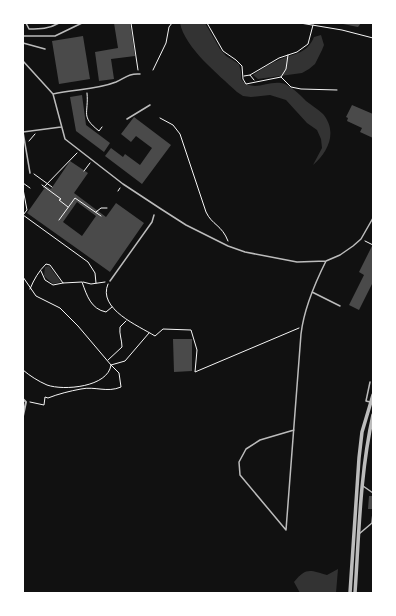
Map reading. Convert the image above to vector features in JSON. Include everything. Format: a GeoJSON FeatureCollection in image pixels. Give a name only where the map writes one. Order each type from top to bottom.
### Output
{"type":"FeatureCollection","features":[{"type":"Feature","properties":{"kind":"street"},"geometry":{"type":"LineString","coordinates":[[350,593],[362,432],[373,395]]}},
{"type":"Feature","properties":{"kind":"street"},"geometry":{"type":"LineString","coordinates":[[23,399],[26,402],[23,416]]}},
{"type":"Feature","properties":{"kind":"street"},"geometry":{"type":"LineString","coordinates":[[355,593],[362,486],[368,435],[373,415]]}},
{"type":"Feature","properties":{"kind":"lane"},"geometry":{"type":"LineString","coordinates":[[26,23],[29,29],[45,29],[59,23]]}},
{"type":"Feature","properties":{"kind":"lane"},"geometry":{"type":"LineString","coordinates":[[23,36],[55,36],[82,23]]}},
{"type":"Feature","properties":{"kind":"lane"},"geometry":{"type":"LineString","coordinates":[[23,43],[45,49]]}},
{"type":"Feature","properties":{"kind":"lane"},"geometry":{"type":"LineString","coordinates":[[23,61],[53,94],[65,139],[122,184],[186,225],[228,246],[245,252],[297,262],[326,261],[340,255],[361,239],[373,218]]}},
{"type":"Feature","properties":{"kind":"lane"},"geometry":{"type":"LineString","coordinates":[[53,94],[117,82],[132,74],[139,74]]}},
{"type":"Feature","properties":{"kind":"lane"},"geometry":{"type":"LineString","coordinates":[[127,120],[150,105]]}},
{"type":"Feature","properties":{"kind":"lane"},"geometry":{"type":"LineString","coordinates":[[30,173],[23,132],[61,127]]}},
{"type":"Feature","properties":{"kind":"lane"},"geometry":{"type":"LineString","coordinates":[[110,281],[147,229],[154,215]]}},
{"type":"Feature","properties":{"kind":"lane"},"geometry":{"type":"LineString","coordinates":[[294,430],[260,440],[246,449],[239,462],[240,475],[286,530],[294,430],[301,327],[312,292],[326,261]]}},
{"type":"Feature","properties":{"kind":"lane"},"geometry":{"type":"LineString","coordinates":[[312,292],[340,306]]}},
{"type":"Feature","properties":{"kind":"lane"},"geometry":{"type":"LineString","coordinates":[[370,382],[366,401],[371,403]]}},
{"type":"Feature","properties":{"kind":"lane"},"geometry":{"type":"LineString","coordinates":[[362,486],[373,493]]}},
{"type":"Feature","properties":{"kind":"lane"},"geometry":{"type":"LineString","coordinates":[[359,534],[372,523],[373,513]]}},
{"type":"Feature","properties":{"kind":"path"},"geometry":{"type":"LineString","coordinates":[[131,23],[139,74]]}},
{"type":"Feature","properties":{"kind":"path"},"geometry":{"type":"LineString","coordinates":[[153,70],[166,43],[169,27],[172,23]]}},
{"type":"Feature","properties":{"kind":"path"},"geometry":{"type":"LineString","coordinates":[[207,23],[223,51],[242,66],[246,84],[249,84],[255,80],[281,77],[291,86],[301,89],[337,90]]}},
{"type":"Feature","properties":{"kind":"path"},"geometry":{"type":"LineString","coordinates":[[300,23],[342,30],[373,38]]}},
{"type":"Feature","properties":{"kind":"path"},"geometry":{"type":"LineString","coordinates":[[243,76],[250,75],[279,58],[298,51],[308,44],[313,25]]}},
{"type":"Feature","properties":{"kind":"path"},"geometry":{"type":"LineString","coordinates":[[281,77],[286,69],[288,55]]}},
{"type":"Feature","properties":{"kind":"path"},"geometry":{"type":"LineString","coordinates":[[250,75],[255,80]]}},
{"type":"Feature","properties":{"kind":"path"},"geometry":{"type":"LineString","coordinates":[[86,89],[88,103],[86,116],[89,123],[99,131],[102,127]]}},
{"type":"Feature","properties":{"kind":"path"},"geometry":{"type":"LineString","coordinates":[[160,118],[173,126],[180,134],[206,212],[224,231],[228,242]]}},
{"type":"Feature","properties":{"kind":"path"},"geometry":{"type":"LineString","coordinates":[[44,187],[77,152]]}},
{"type":"Feature","properties":{"kind":"path"},"geometry":{"type":"LineString","coordinates":[[84,171],[91,162]]}},
{"type":"Feature","properties":{"kind":"path"},"geometry":{"type":"LineString","coordinates":[[30,173],[52,187]]}},
{"type":"Feature","properties":{"kind":"path"},"geometry":{"type":"LineString","coordinates":[[23,183],[30,188]]}},
{"type":"Feature","properties":{"kind":"path"},"geometry":{"type":"LineString","coordinates":[[42,185],[68,207]]}},
{"type":"Feature","properties":{"kind":"path"},"geometry":{"type":"LineString","coordinates":[[118,191],[122,185]]}},
{"type":"Feature","properties":{"kind":"path"},"geometry":{"type":"LineString","coordinates":[[23,189],[24,204],[27,210],[23,215],[88,262],[94,273],[96,283]]}},
{"type":"Feature","properties":{"kind":"path"},"geometry":{"type":"LineString","coordinates":[[60,220],[75,198],[101,216]]}},
{"type":"Feature","properties":{"kind":"path"},"geometry":{"type":"LineString","coordinates":[[96,212],[101,208],[107,208]]}},
{"type":"Feature","properties":{"kind":"path"},"geometry":{"type":"LineString","coordinates":[[365,241],[373,245]]}},
{"type":"Feature","properties":{"kind":"path"},"geometry":{"type":"LineString","coordinates":[[30,288],[33,280],[46,264],[50,264],[63,283]]}},
{"type":"Feature","properties":{"kind":"path"},"geometry":{"type":"LineString","coordinates":[[41,270],[45,280],[53,285],[63,283],[96,283],[110,281]]}},
{"type":"Feature","properties":{"kind":"path"},"geometry":{"type":"LineString","coordinates":[[23,277],[36,296],[60,308],[78,326],[119,373],[121,387],[113,390],[82,389],[48,398],[45,397],[44,405],[34,403]]}},
{"type":"Feature","properties":{"kind":"path"},"geometry":{"type":"LineString","coordinates":[[110,281],[106,288],[107,296],[113,306],[126,321],[155,336],[163,329],[191,330],[197,350],[195,372],[301,327]]}},
{"type":"Feature","properties":{"kind":"path"},"geometry":{"type":"LineString","coordinates":[[82,282],[88,298],[94,307],[106,312],[113,306]]}},
{"type":"Feature","properties":{"kind":"path"},"geometry":{"type":"LineString","coordinates":[[107,361],[122,347],[122,341],[119,334],[120,327],[126,321]]}},
{"type":"Feature","properties":{"kind":"path"},"geometry":{"type":"LineString","coordinates":[[111,365],[126,360],[150,333]]}},
{"type":"Feature","properties":{"kind":"path"},"geometry":{"type":"LineString","coordinates":[[23,370],[34,379],[48,385],[62,387],[84,386],[106,377],[110,371],[111,365]]}},
{"type":"Feature","properties":{"kind":"shaded area"},"geometry":{"type":"Polygon","coordinates":[[[180,23],[205,23],[220,49],[226,56],[239,64],[241,79],[245,83],[255,86],[275,83],[288,85],[323,114],[330,128],[329,141],[323,154],[313,165],[322,148],[321,139],[317,130],[307,123],[286,100],[270,95],[251,97],[243,96],[237,92],[195,51],[188,42],[180,23]]]}},
{"type":"Feature","properties":{"kind":"shaded area"},"geometry":{"type":"Polygon","coordinates":[[[321,35],[324,45],[315,64],[309,69],[302,73],[258,79],[253,75],[274,62],[304,50],[308,47],[314,37],[321,35]]]}},
{"type":"Feature","properties":{"kind":"shaded area"},"geometry":{"type":"Polygon","coordinates":[[[49,266],[61,282],[53,284],[44,276],[45,267],[49,266]]]}},
{"type":"Feature","properties":{"kind":"shaded area"},"geometry":{"type":"Polygon","coordinates":[[[338,569],[336,593],[300,593],[294,582],[305,572],[312,571],[327,575],[338,569]]]}},
{"type":"Feature","properties":{"kind":"building"},"geometry":{"type":"Polygon","coordinates":[[[114,23],[130,23],[135,56],[111,59],[114,79],[99,81],[95,52],[118,48],[114,23]]]}},
{"type":"Feature","properties":{"kind":"building"},"geometry":{"type":"Polygon","coordinates":[[[338,23],[361,23],[358,27],[338,23]]]}},
{"type":"Feature","properties":{"kind":"building"},"geometry":{"type":"Polygon","coordinates":[[[83,36],[90,79],[59,84],[52,41],[83,36]]]}},
{"type":"Feature","properties":{"kind":"building"},"geometry":{"type":"Polygon","coordinates":[[[82,95],[86,125],[110,143],[104,152],[76,131],[70,97],[82,95]]]}},
{"type":"Feature","properties":{"kind":"building"},"geometry":{"type":"Polygon","coordinates":[[[352,105],[373,114],[373,138],[360,132],[362,128],[347,121],[348,118],[346,117],[352,105]]]}},
{"type":"Feature","properties":{"kind":"building"},"geometry":{"type":"Polygon","coordinates":[[[134,117],[171,145],[142,184],[105,156],[111,148],[123,157],[125,154],[140,165],[152,148],[136,136],[131,142],[121,134],[134,117]]]}},
{"type":"Feature","properties":{"kind":"building"},"geometry":{"type":"Polygon","coordinates":[[[70,161],[88,173],[74,193],[106,217],[116,203],[144,223],[110,272],[27,213],[46,186],[51,189],[70,161]],[[77,202],[63,222],[82,236],[96,216],[77,202]]]}},
{"type":"Feature","properties":{"kind":"building"},"geometry":{"type":"Polygon","coordinates":[[[373,244],[373,282],[359,310],[349,305],[364,275],[359,272],[373,244]]]}},
{"type":"Feature","properties":{"kind":"building"},"geometry":{"type":"Polygon","coordinates":[[[173,339],[192,339],[192,371],[174,372],[173,339]]]}},
{"type":"Feature","properties":{"kind":"building"},"geometry":{"type":"Polygon","coordinates":[[[369,496],[373,496],[373,509],[368,509],[369,496]]]}}]}
